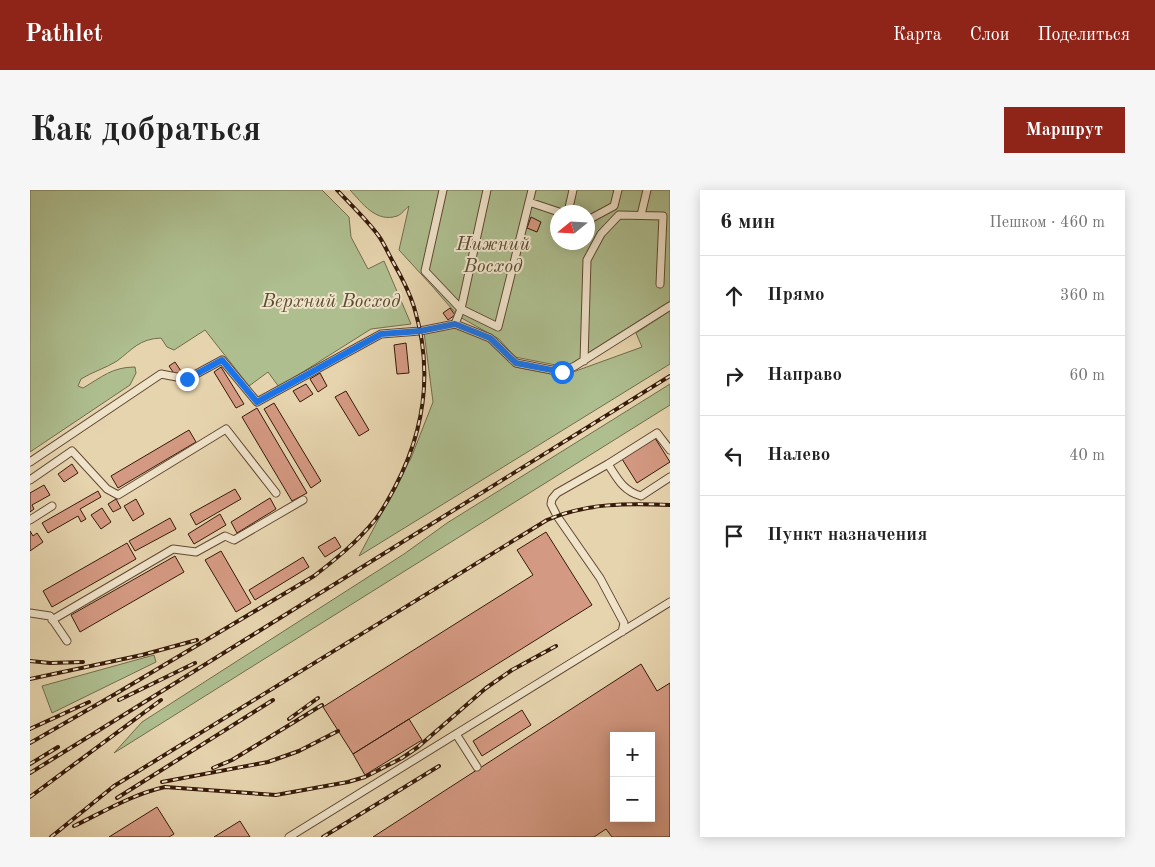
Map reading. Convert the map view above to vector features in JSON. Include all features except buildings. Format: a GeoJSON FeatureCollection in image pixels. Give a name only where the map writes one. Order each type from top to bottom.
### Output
{"type":"FeatureCollection","features":[{"type":"Feature","properties":{"kind":"lane"},"geometry":{"type":"LineString","coordinates":[[443,190],[425,271],[461,309],[498,327],[532,190]]}},
{"type":"Feature","properties":{"kind":"lane"},"geometry":{"type":"LineString","coordinates":[[455,324],[461,309],[487,190]]}},
{"type":"Feature","properties":{"kind":"lane"},"geometry":{"type":"LineString","coordinates":[[570,205],[573,190]]}},
{"type":"Feature","properties":{"kind":"lane"},"geometry":{"type":"LineString","coordinates":[[595,216],[614,206],[618,190]]}},
{"type":"Feature","properties":{"kind":"lane"},"geometry":{"type":"LineString","coordinates":[[641,215],[647,190]]}},
{"type":"Feature","properties":{"kind":"lane"},"geometry":{"type":"LineString","coordinates":[[529,202],[550,209]]}},
{"type":"Feature","properties":{"kind":"lane"},"geometry":{"type":"LineString","coordinates":[[584,361],[587,260],[601,234],[619,215],[667,215],[660,284]]}},
{"type":"Feature","properties":{"kind":"lane"},"geometry":{"type":"LineString","coordinates":[[30,462],[161,374],[187,379],[222,360],[257,402],[381,334],[420,331],[455,324],[490,338],[516,363],[562,372],[584,361],[670,306]]}},
{"type":"Feature","properties":{"kind":"lane"},"geometry":{"type":"LineString","coordinates":[[30,480],[72,451],[107,489],[118,495],[226,429],[276,493]]}},
{"type":"Feature","properties":{"kind":"lane"},"geometry":{"type":"LineString","coordinates":[[622,632],[624,623],[600,578],[557,516],[551,504],[552,499],[557,493],[657,433],[670,450]]}},
{"type":"Feature","properties":{"kind":"lane"},"geometry":{"type":"LineString","coordinates":[[608,464],[622,486],[632,494],[641,496],[670,477]]}},
{"type":"Feature","properties":{"kind":"lane"},"geometry":{"type":"LineString","coordinates":[[52,620],[173,549],[196,552],[225,536],[234,540],[302,500]]}},
{"type":"Feature","properties":{"kind":"lane"},"geometry":{"type":"LineString","coordinates":[[30,520],[52,506]]}},
{"type":"Feature","properties":{"kind":"lane"},"geometry":{"type":"LineString","coordinates":[[289,837],[670,602]]}},
{"type":"Feature","properties":{"kind":"lane"},"geometry":{"type":"LineString","coordinates":[[30,613],[50,616],[67,641]]}},
{"type":"Feature","properties":{"kind":"lane"},"geometry":{"type":"LineString","coordinates":[[456,734],[477,767]]}},
{"type":"Feature","properties":{"kind":"green space","name":"Верхний Восход"},"geometry":{"type":"Polygon","coordinates":[[[30,190],[322,190],[349,217],[351,237],[368,269],[384,261],[411,324],[371,329],[279,387],[268,372],[249,386],[205,330],[174,350],[167,347],[161,338],[147,340],[137,345],[117,361],[81,379],[78,386],[83,388],[113,371],[135,367],[136,373],[130,385],[30,452],[30,190]]]}},
{"type":"Feature","properties":{"kind":"green space","name":"Нижний Восход"},"geometry":{"type":"Polygon","coordinates":[[[350,190],[670,190],[670,301],[566,367],[515,357],[499,339],[458,316],[399,250],[409,206],[398,215],[382,217],[365,206],[350,190]]]}},
{"type":"Feature","properties":{"kind":"green space"},"geometry":{"type":"Polygon","coordinates":[[[670,311],[670,364],[359,556],[411,458],[433,402],[424,332],[454,326],[488,341],[515,367],[562,376],[642,347],[636,333],[670,311]]]}},
{"type":"Feature","properties":{"kind":"green space"},"geometry":{"type":"Polygon","coordinates":[[[670,384],[670,405],[114,753],[142,722],[404,554],[447,523],[670,384]]]}},
{"type":"Feature","properties":{"kind":"green space"},"geometry":{"type":"Polygon","coordinates":[[[154,655],[156,662],[52,713],[42,686],[154,655]]]}},
{"type":"Feature","properties":{"kind":"railway"},"geometry":{"type":"LineString","coordinates":[[30,743],[314,576],[361,536],[378,516],[388,500],[405,465],[419,421],[423,399],[424,376],[420,330],[410,295],[382,241],[337,190]]}},
{"type":"Feature","properties":{"kind":"railway"},"geometry":{"type":"LineString","coordinates":[[30,773],[670,376]]}},
{"type":"Feature","properties":{"kind":"railway"},"geometry":{"type":"LineString","coordinates":[[51,837],[114,786],[547,520],[577,510],[607,505],[670,505]]}},
{"type":"Feature","properties":{"kind":"railway"},"geometry":{"type":"LineString","coordinates":[[30,679],[142,655],[197,640]]}},
{"type":"Feature","properties":{"kind":"railway"},"geometry":{"type":"LineString","coordinates":[[74,826],[130,799],[165,787],[276,795],[348,782],[365,777],[402,758],[418,747],[486,688],[512,670],[556,646]]}},
{"type":"Feature","properties":{"kind":"railway"},"geometry":{"type":"LineString","coordinates":[[30,661],[50,663],[83,662]]}},
{"type":"Feature","properties":{"kind":"railway"},"geometry":{"type":"LineString","coordinates":[[119,700],[195,663]]}},
{"type":"Feature","properties":{"kind":"railway"},"geometry":{"type":"LineString","coordinates":[[289,719],[318,698]]}},
{"type":"Feature","properties":{"kind":"railway"},"geometry":{"type":"LineString","coordinates":[[30,797],[161,700]]}},
{"type":"Feature","properties":{"kind":"railway"},"geometry":{"type":"LineString","coordinates":[[117,798],[273,700]]}},
{"type":"Feature","properties":{"kind":"railway"},"geometry":{"type":"LineString","coordinates":[[30,729],[89,702]]}},
{"type":"Feature","properties":{"kind":"railway"},"geometry":{"type":"LineString","coordinates":[[213,768],[232,760],[322,705]]}},
{"type":"Feature","properties":{"kind":"railway"},"geometry":{"type":"LineString","coordinates":[[162,782],[268,762],[299,751],[338,731]]}},
{"type":"Feature","properties":{"kind":"railway"},"geometry":{"type":"LineString","coordinates":[[30,764],[58,747]]}},
{"type":"Feature","properties":{"kind":"railway"},"geometry":{"type":"LineString","coordinates":[[323,837],[439,766]]}},
{"type":"Feature","properties":{"kind":"route"},"geometry":{"type":"LineString","coordinates":[[187,379],[222,360],[257,402],[381,334],[420,331],[455,324],[490,338],[516,363],[562,372]]}}]}
